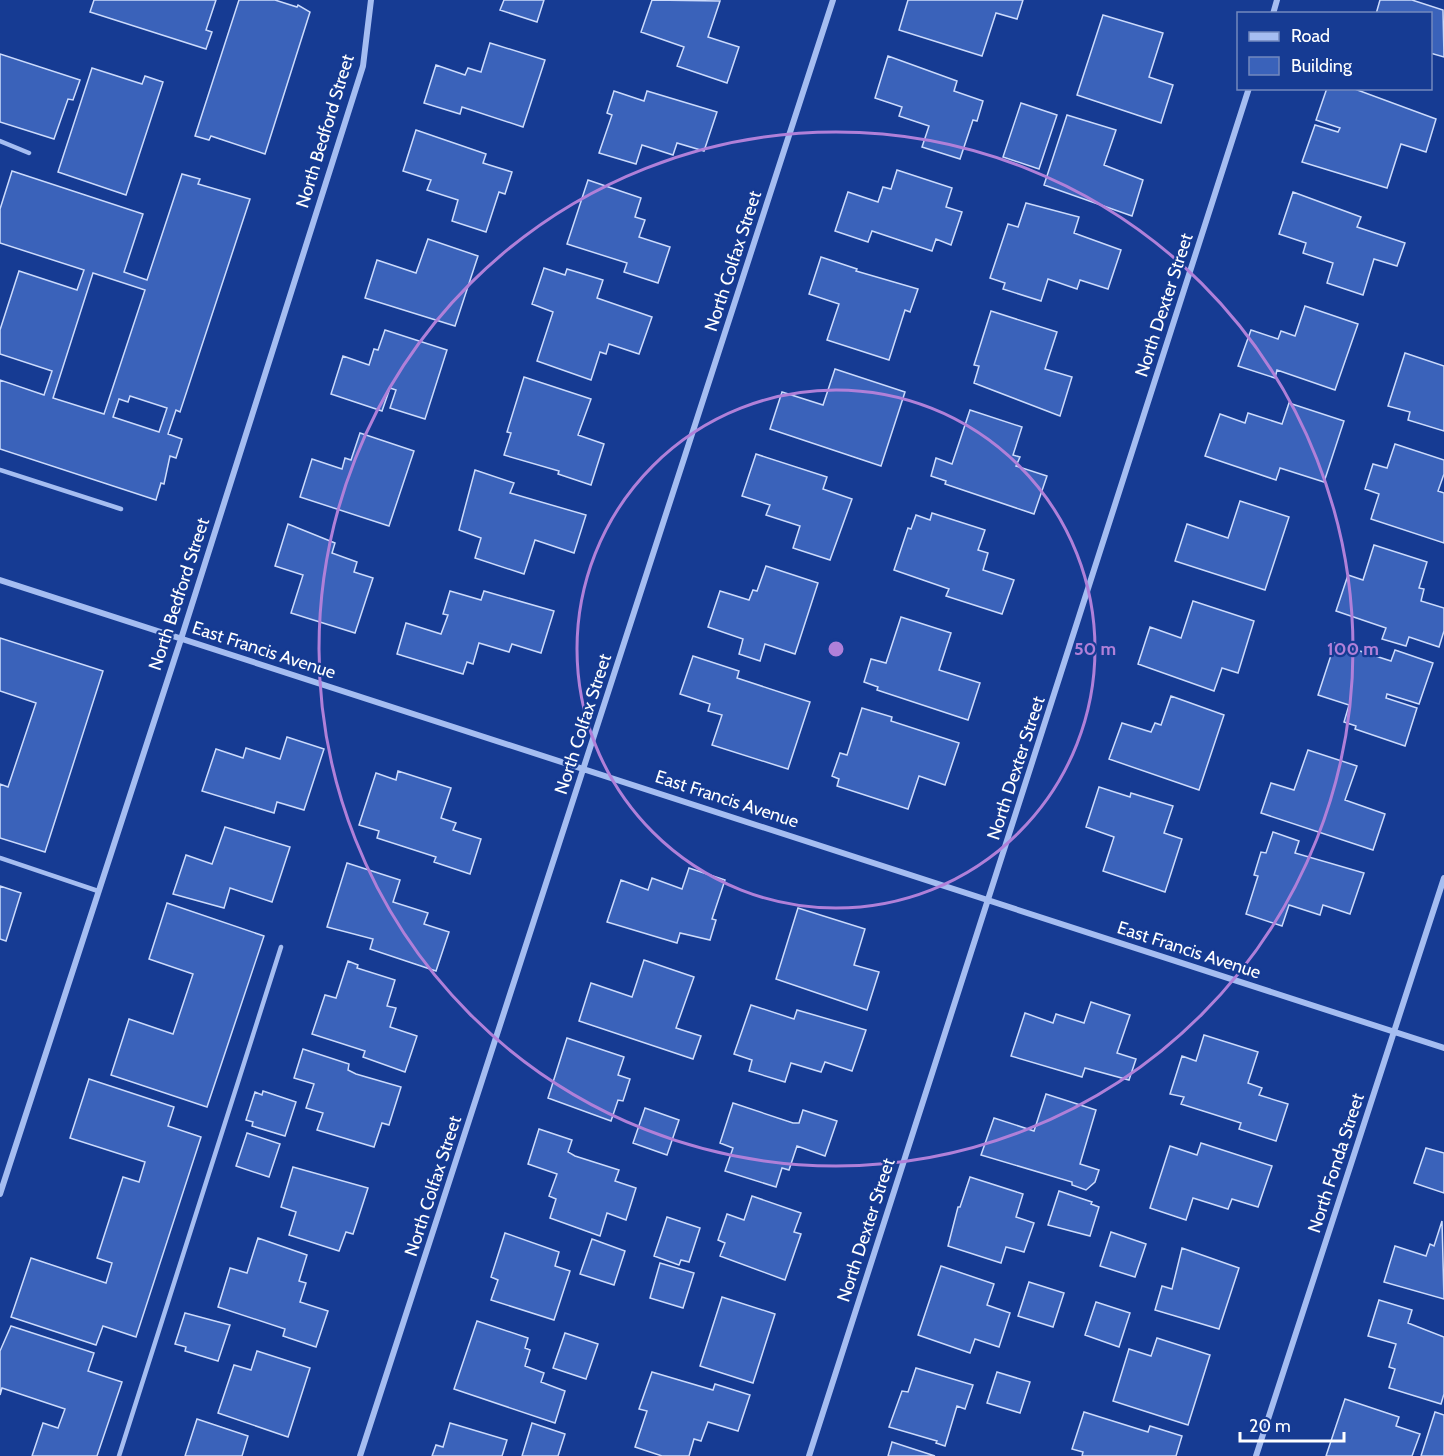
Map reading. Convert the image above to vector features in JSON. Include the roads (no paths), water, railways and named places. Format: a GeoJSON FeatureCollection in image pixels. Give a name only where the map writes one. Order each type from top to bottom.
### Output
{"type":"FeatureCollection","features":[{"type":"Feature","properties":{"kind":"street","name":"North Bedford Street"},"geometry":{"type":"LineString","coordinates":[[0,1194],[181,639],[363,66],[370,0]]}},
{"type":"Feature","properties":{"kind":"street","name":"North Colfax Street"},"geometry":{"type":"LineString","coordinates":[[360,1456],[833,0]]}},
{"type":"Feature","properties":{"kind":"street","name":"North Dexter Street"},"geometry":{"type":"LineString","coordinates":[[809,1456],[1248,90]]}},
{"type":"Feature","properties":{"kind":"street","name":"East Francis Avenue"},"geometry":{"type":"LineString","coordinates":[[0,580],[1444,1048]]}},
{"type":"Feature","properties":{"kind":"street","name":"North Fonda Street"},"geometry":{"type":"LineString","coordinates":[[1256,1456],[1444,878]]}},
{"type":"Feature","properties":{"kind":"lane"},"geometry":{"type":"LineString","coordinates":[[0,141],[29,153]]}},
{"type":"Feature","properties":{"kind":"lane"},"geometry":{"type":"LineString","coordinates":[[0,470],[121,509]]}},
{"type":"Feature","properties":{"kind":"lane"},"geometry":{"type":"LineString","coordinates":[[0,858],[99,891]]}},
{"type":"Feature","properties":{"kind":"lane"},"geometry":{"type":"LineString","coordinates":[[119,1456],[281,947]]}}]}
